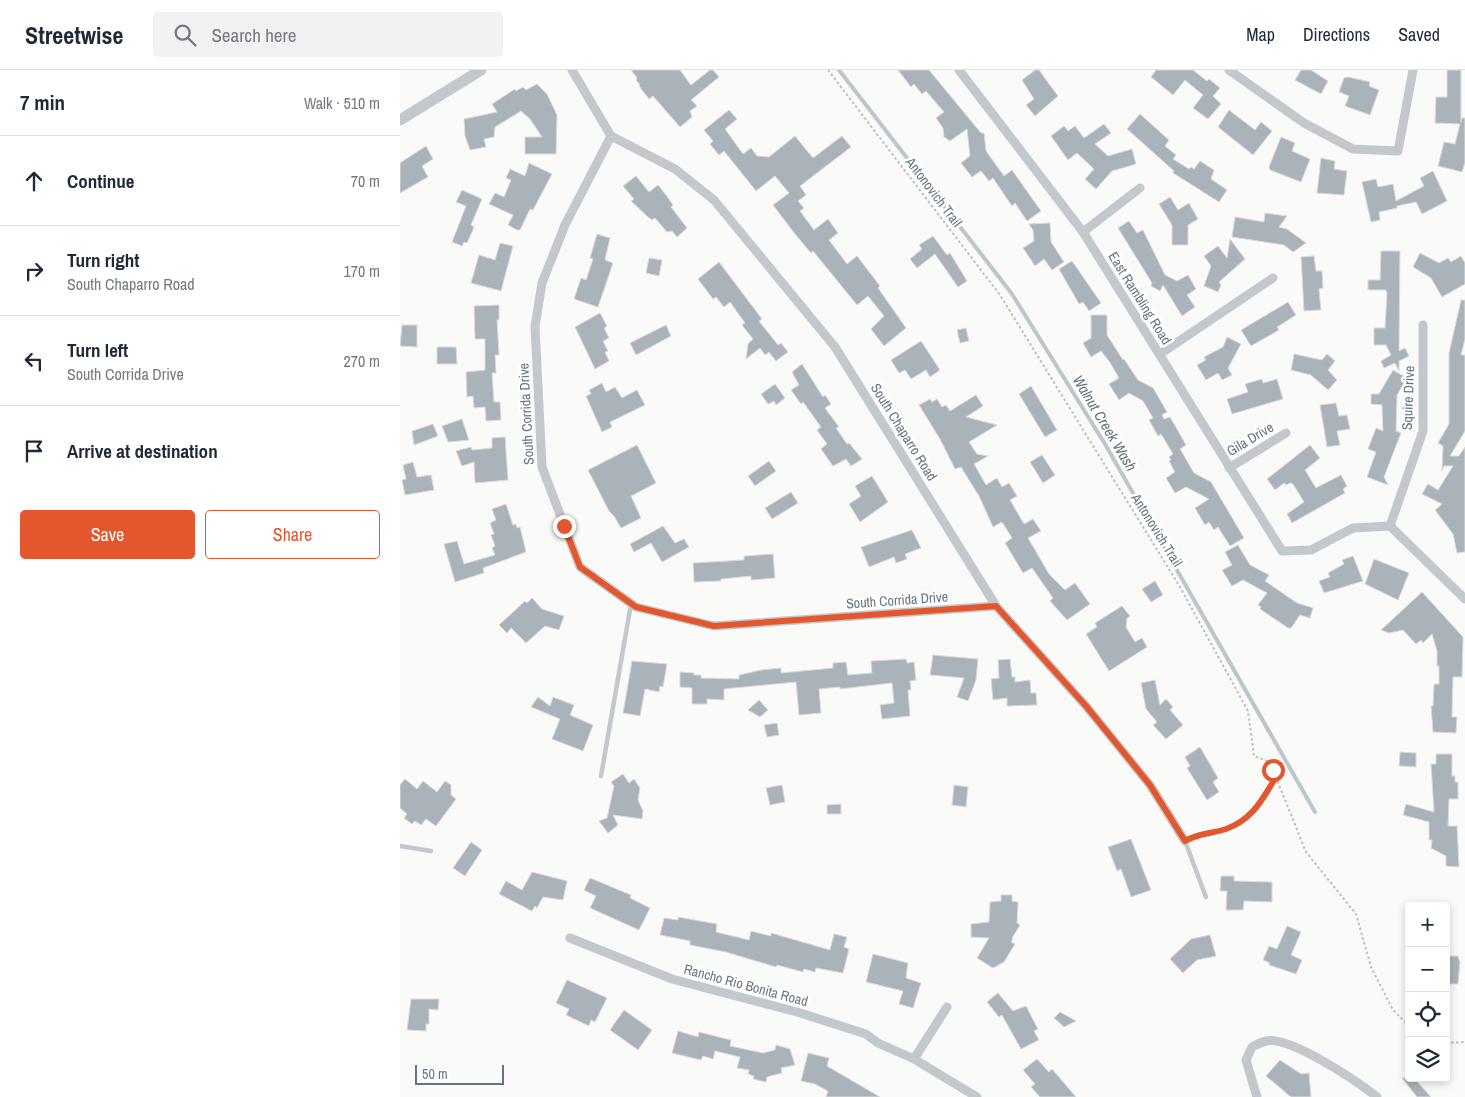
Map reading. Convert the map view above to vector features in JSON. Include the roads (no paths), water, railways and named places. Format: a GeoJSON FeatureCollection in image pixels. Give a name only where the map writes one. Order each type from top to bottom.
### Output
{"type":"FeatureCollection","features":[{"type":"Feature","properties":{"kind":"street"},"geometry":{"type":"LineString","coordinates":[[400,120],[481,70]]}},
{"type":"Feature","properties":{"kind":"street"},"geometry":{"type":"LineString","coordinates":[[572,70],[611,136]]}},
{"type":"Feature","properties":{"kind":"street","name":"East Rambling Road"},"geometry":{"type":"LineString","coordinates":[[959,70],[1083,232],[1282,551],[1311,550],[1353,528],[1390,526]]}},
{"type":"Feature","properties":{"kind":"street"},"geometry":{"type":"LineString","coordinates":[[1229,70],[1304,123],[1353,148],[1398,151],[1413,70]]}},
{"type":"Feature","properties":{"kind":"street","name":"South Corrida Drive"},"geometry":{"type":"LineString","coordinates":[[611,136],[565,225],[542,283],[535,326],[542,467],[580,567],[636,607],[714,626],[996,606]]}},
{"type":"Feature","properties":{"kind":"street","name":"South Chaparro Road"},"geometry":{"type":"LineString","coordinates":[[611,136],[675,169],[714,200],[829,340],[996,606],[1086,706],[1150,785],[1185,841]]}},
{"type":"Feature","properties":{"kind":"street"},"geometry":{"type":"LineString","coordinates":[[1083,232],[1140,188]]}},
{"type":"Feature","properties":{"kind":"street"},"geometry":{"type":"LineString","coordinates":[[1160,354],[1273,278]]}},
{"type":"Feature","properties":{"kind":"street","name":"Squire Drive"},"geometry":{"type":"LineString","coordinates":[[1390,526],[1423,431],[1423,325]]}},
{"type":"Feature","properties":{"kind":"street","name":"Gila Drive"},"geometry":{"type":"LineString","coordinates":[[1229,468],[1286,433]]}},
{"type":"Feature","properties":{"kind":"street"},"geometry":{"type":"LineString","coordinates":[[1390,526],[1465,599]]}},
{"type":"Feature","properties":{"kind":"street","name":"Rancho Rio Bonita Road"},"geometry":{"type":"LineString","coordinates":[[570,938],[672,979],[797,1012],[866,1034],[878,1043],[914,1059],[977,1097]]}},
{"type":"Feature","properties":{"kind":"street"},"geometry":{"type":"LineString","coordinates":[[914,1059],[947,1007]]}},
{"type":"Feature","properties":{"kind":"street"},"geometry":{"type":"LineString","coordinates":[[1257,1097],[1246,1060],[1252,1047],[1267,1040],[1291,1044],[1363,1086],[1377,1097]]}},
{"type":"Feature","properties":{"kind":"lane"},"geometry":{"type":"LineString","coordinates":[[601,776],[631,604]]}},
{"type":"Feature","properties":{"kind":"lane"},"geometry":{"type":"LineString","coordinates":[[1185,841],[1206,897]]}},
{"type":"Feature","properties":{"kind":"lane"},"geometry":{"type":"LineString","coordinates":[[400,846],[431,851]]}},
{"type":"Feature","properties":{"kind":"waterway","name":"Walnut Creek Wash"},"geometry":{"type":"LineString","coordinates":[[839,70],[1012,294],[1105,444],[1315,812]]}}]}
